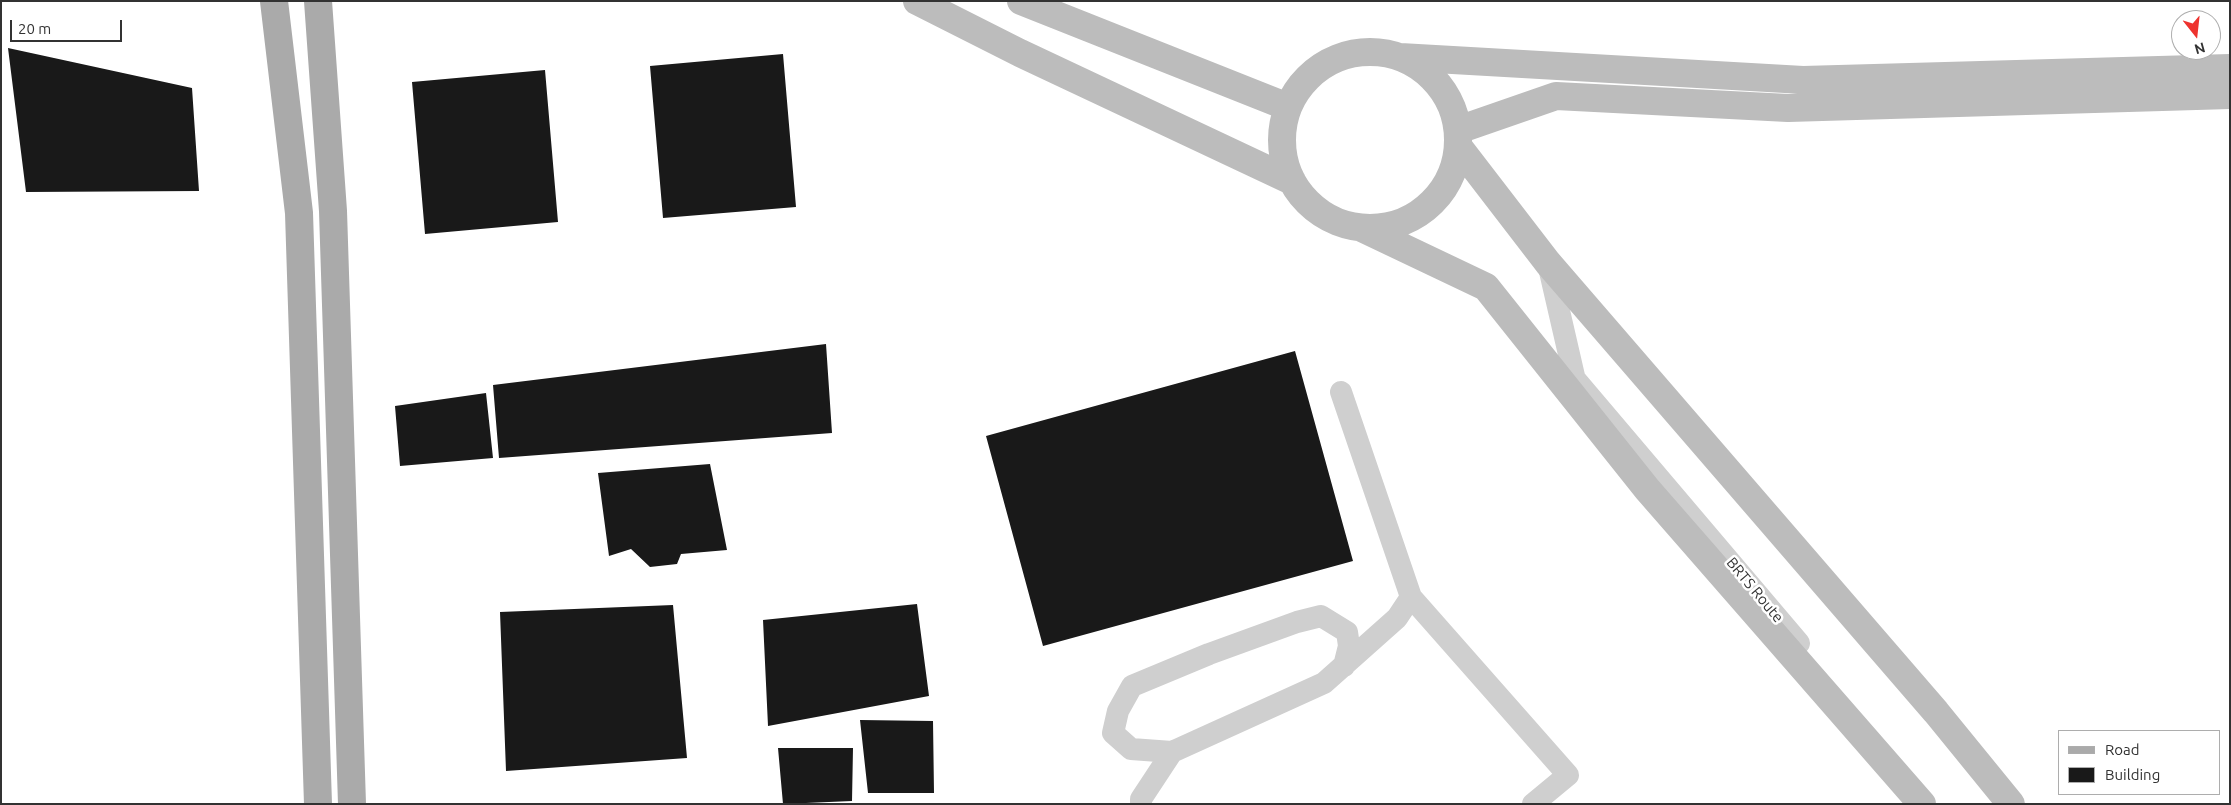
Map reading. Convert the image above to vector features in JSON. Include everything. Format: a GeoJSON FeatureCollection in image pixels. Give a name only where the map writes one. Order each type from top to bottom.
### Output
{"type":"FeatureCollection","features":[{"type":"Feature","properties":{"kind":"main road"},"geometry":{"type":"LineString","coordinates":[[274,1],[299,213],[318,804]]}},
{"type":"Feature","properties":{"kind":"main road"},"geometry":{"type":"LineString","coordinates":[[318,1],[333,211],[352,804]]}},
{"type":"Feature","properties":{"kind":"main road"},"geometry":{"type":"LineString","coordinates":[[917,1],[1020,53],[1292,181]]}},
{"type":"Feature","properties":{"kind":"main road"},"geometry":{"type":"LineString","coordinates":[[1021,1],[1288,107]]}},
{"type":"Feature","properties":{"kind":"main road"},"geometry":{"type":"LineString","coordinates":[[1922,804],[1647,489],[1486,287],[1362,228],[1337,223],[1314,210],[1297,191],[1285,167],[1281,141],[1285,113],[1298,88],[1318,69],[1343,56],[1372,52],[1400,57],[1803,80],[2230,68]]}},
{"type":"Feature","properties":{"kind":"main road"},"geometry":{"type":"LineString","coordinates":[[1362,228],[1390,226],[1416,216],[1438,197],[1452,173],[1458,138],[1452,106],[1439,86],[1421,69],[1400,57]]}},
{"type":"Feature","properties":{"kind":"main road"},"geometry":{"type":"LineString","coordinates":[[1458,138],[1556,96],[1788,108],[2230,95]]}},
{"type":"Feature","properties":{"kind":"main road"},"geometry":{"type":"LineString","coordinates":[[1458,138],[1548,263],[1929,704],[2011,804]]}},
{"type":"Feature","properties":{"kind":"lane","name":"BRTS Route"},"geometry":{"type":"LineString","coordinates":[[1548,263],[1574,376]]}},
{"type":"Feature","properties":{"kind":"lane","name":"BRTS Route"},"geometry":{"type":"LineString","coordinates":[[1486,287],[1574,376],[1936,804]]}},
{"type":"Feature","properties":{"kind":"lane"},"geometry":{"type":"LineString","coordinates":[[1341,392],[1411,597],[1568,775],[1533,804]]}},
{"type":"Feature","properties":{"kind":"lane"},"geometry":{"type":"LineString","coordinates":[[1344,666],[1349,646],[1347,632],[1321,616],[1297,622],[1172,668],[1132,686],[1118,711],[1114,734],[1131,749],[1172,752],[1324,683],[1344,666],[1397,618],[1411,597]]}},
{"type":"Feature","properties":{"kind":"lane"},"geometry":{"type":"LineString","coordinates":[[1141,804],[1141,799],[1172,752]]}},
{"type":"Feature","properties":{"kind":"building"},"geometry":{"type":"Polygon","coordinates":[[[8,48],[192,88],[199,191],[26,192],[8,48]]]}},
{"type":"Feature","properties":{"kind":"building"},"geometry":{"type":"Polygon","coordinates":[[[783,54],[796,207],[663,218],[650,66],[783,54]]]}},
{"type":"Feature","properties":{"kind":"building"},"geometry":{"type":"Polygon","coordinates":[[[545,70],[558,222],[425,234],[412,82],[545,70]]]}},
{"type":"Feature","properties":{"kind":"building"},"geometry":{"type":"Polygon","coordinates":[[[826,344],[832,433],[499,458],[493,385],[826,344]]]}},
{"type":"Feature","properties":{"kind":"building"},"geometry":{"type":"Polygon","coordinates":[[[1295,351],[1353,561],[1043,646],[986,436],[1295,351]]]}},
{"type":"Feature","properties":{"kind":"building"},"geometry":{"type":"Polygon","coordinates":[[[486,393],[493,458],[400,466],[395,406],[486,393]]]}},
{"type":"Feature","properties":{"kind":"building"},"geometry":{"type":"Polygon","coordinates":[[[710,464],[727,550],[681,554],[677,564],[650,567],[631,549],[609,556],[598,473],[710,464]]]}},
{"type":"Feature","properties":{"kind":"building"},"geometry":{"type":"Polygon","coordinates":[[[917,604],[929,696],[768,726],[763,620],[917,604]]]}},
{"type":"Feature","properties":{"kind":"building"},"geometry":{"type":"Polygon","coordinates":[[[673,605],[687,758],[506,771],[500,612],[673,605]]]}},
{"type":"Feature","properties":{"kind":"building"},"geometry":{"type":"Polygon","coordinates":[[[860,720],[933,721],[934,793],[868,793],[860,720]]]}},
{"type":"Feature","properties":{"kind":"building"},"geometry":{"type":"Polygon","coordinates":[[[778,748],[853,748],[852,801],[783,804],[778,748]]]}}]}
